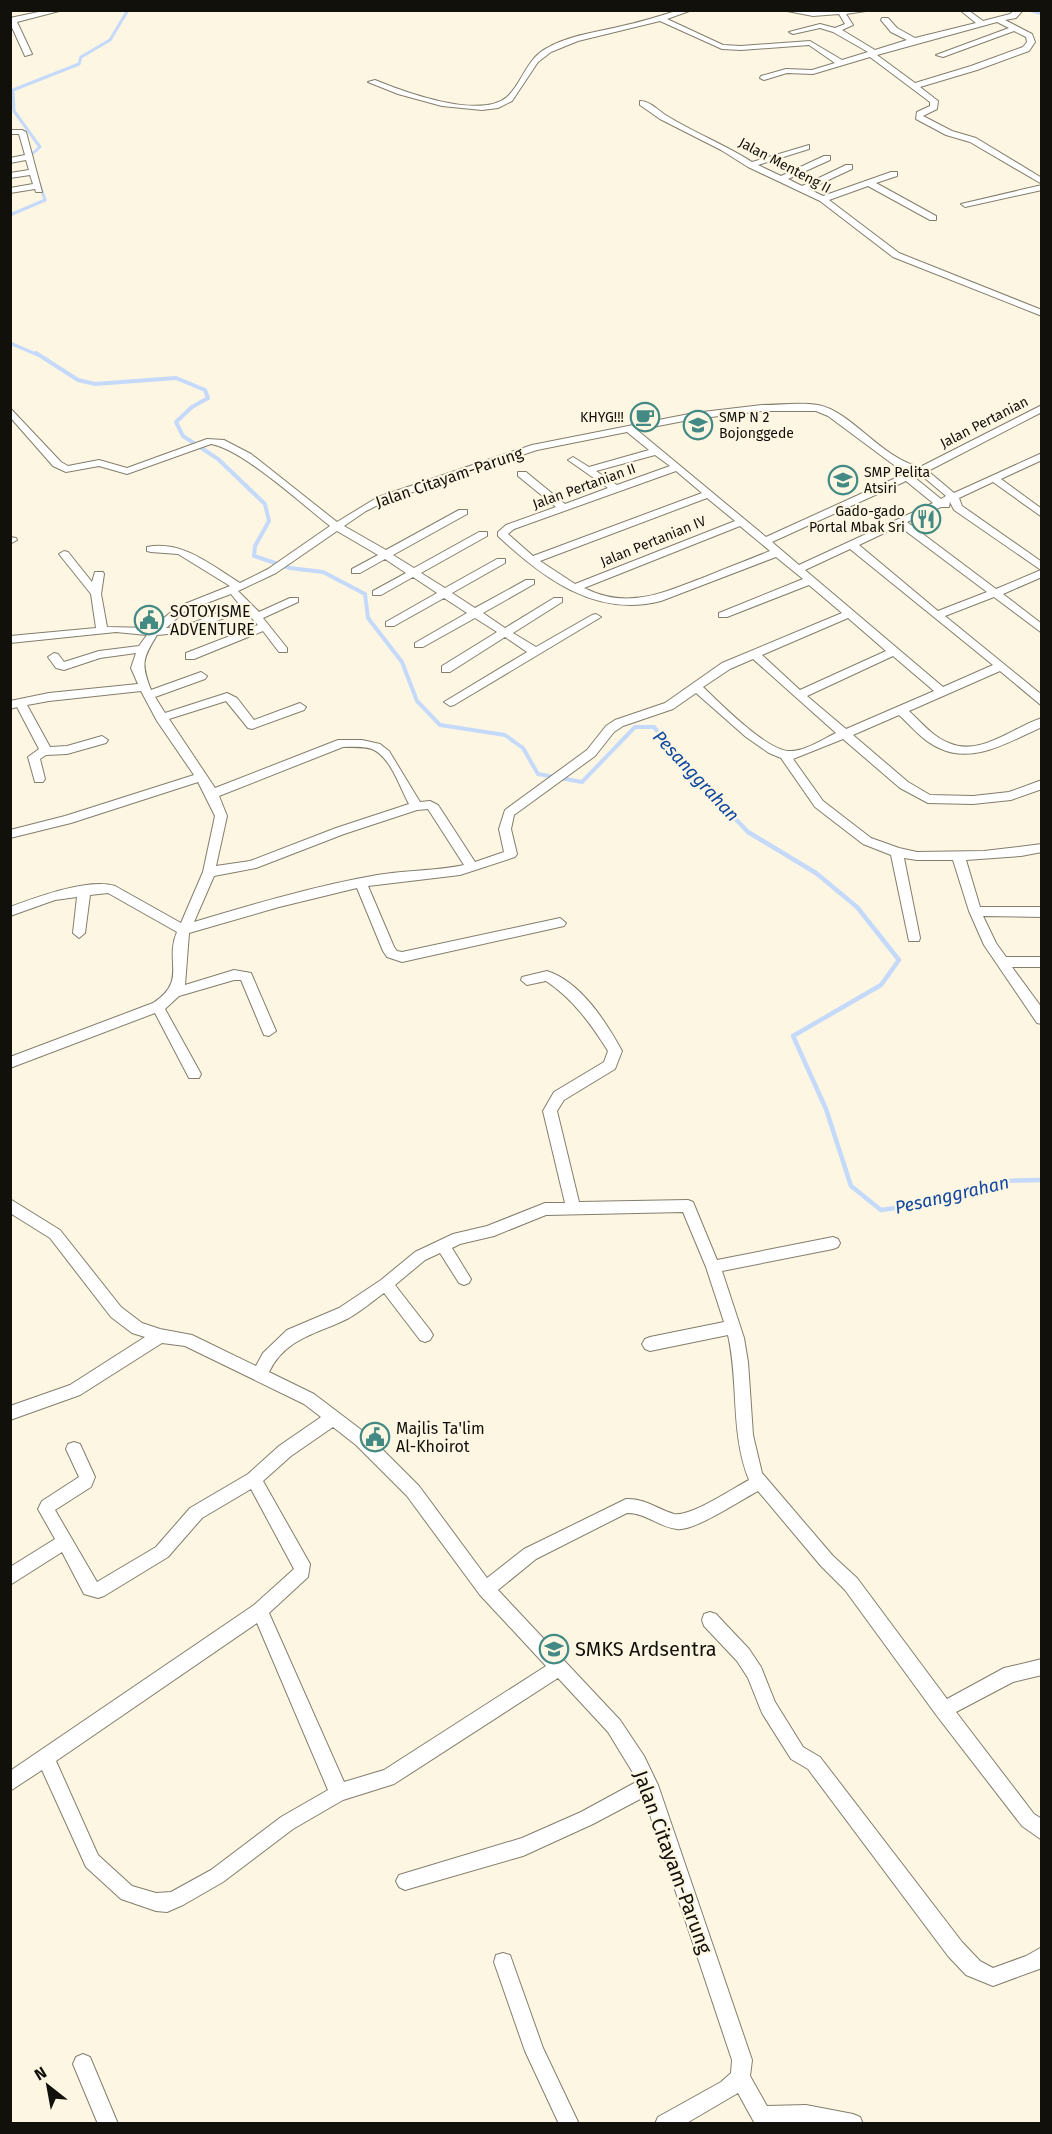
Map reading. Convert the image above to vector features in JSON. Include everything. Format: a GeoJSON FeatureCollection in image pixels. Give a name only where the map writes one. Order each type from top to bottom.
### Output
{"type":"FeatureCollection","features":[{"type":"Feature","properties":{"kind":"street"},"geometry":{"type":"LineString","coordinates":[[28,54],[12,21],[60,10]]}},
{"type":"Feature","properties":{"kind":"street"},"geometry":{"type":"LineString","coordinates":[[372,82],[439,104],[474,107],[500,105],[508,100],[537,57],[549,49],[590,34],[689,10]]}},
{"type":"Feature","properties":{"kind":"street"},"geometry":{"type":"LineString","coordinates":[[785,10],[813,14],[869,10]]}},
{"type":"Feature","properties":{"kind":"street"},"geometry":{"type":"LineString","coordinates":[[963,10],[981,23]]}},
{"type":"Feature","properties":{"kind":"street"},"geometry":{"type":"LineString","coordinates":[[764,78],[786,71],[811,73],[981,23],[998,15],[1013,16],[1020,10]]}},
{"type":"Feature","properties":{"kind":"street"},"geometry":{"type":"LineString","coordinates":[[836,30],[849,25],[842,11]]}},
{"type":"Feature","properties":{"kind":"street"},"geometry":{"type":"LineString","coordinates":[[913,86],[974,68],[1026,49],[1031,38],[998,15]]}},
{"type":"Feature","properties":{"kind":"street"},"geometry":{"type":"LineString","coordinates":[[660,18],[722,47],[810,42],[842,64]]}},
{"type":"Feature","properties":{"kind":"street"},"geometry":{"type":"LineString","coordinates":[[885,20],[894,30],[914,41]]}},
{"type":"Feature","properties":{"kind":"street"},"geometry":{"type":"LineString","coordinates":[[793,32],[820,26],[836,30],[873,53],[935,103],[934,107],[920,114],[919,117],[949,133],[973,140],[1041,182]]}},
{"type":"Feature","properties":{"kind":"street"},"geometry":{"type":"LineString","coordinates":[[940,55],[1016,28]]}},
{"type":"Feature","properties":{"kind":"street","name":"Jalan Menteng II"},"geometry":{"type":"LineString","coordinates":[[643,103],[663,117],[724,148],[751,165],[823,200],[896,255],[1041,313]]}},
{"type":"Feature","properties":{"kind":"street"},"geometry":{"type":"LineString","coordinates":[[10,132],[22,132],[38,188],[10,191]]}},
{"type":"Feature","properties":{"kind":"street"},"geometry":{"type":"LineString","coordinates":[[751,165],[806,147]]}},
{"type":"Feature","properties":{"kind":"street"},"geometry":{"type":"LineString","coordinates":[[10,161],[28,157]]}},
{"type":"Feature","properties":{"kind":"street"},"geometry":{"type":"LineString","coordinates":[[780,180],[827,158]]}},
{"type":"Feature","properties":{"kind":"street"},"geometry":{"type":"LineString","coordinates":[[800,190],[849,167]]}},
{"type":"Feature","properties":{"kind":"street"},"geometry":{"type":"LineString","coordinates":[[10,176],[33,172]]}},
{"type":"Feature","properties":{"kind":"street"},"geometry":{"type":"LineString","coordinates":[[823,200],[894,174]]}},
{"type":"Feature","properties":{"kind":"street"},"geometry":{"type":"LineString","coordinates":[[869,183],[933,218]]}},
{"type":"Feature","properties":{"kind":"street"},"geometry":{"type":"LineString","coordinates":[[965,204],[1041,187]]}},
{"type":"Feature","properties":{"kind":"street","name":"Jalan Citayam-Parung"},"geometry":{"type":"LineString","coordinates":[[176,992],[179,982],[183,930],[209,872],[221,816],[212,794],[145,691],[137,668],[143,649],[154,632],[181,609],[237,591],[272,571],[336,526],[382,499],[536,447],[628,428],[762,408],[805,406],[831,414],[904,471],[921,470]]}},
{"type":"Feature","properties":{"kind":"street","name":"Jalan Pertanian"},"geometry":{"type":"LineString","coordinates":[[921,470],[1041,408]]}},
{"type":"Feature","properties":{"kind":"street"},"geometry":{"type":"LineString","coordinates":[[10,411],[57,464],[66,469],[99,463],[127,471],[210,441],[224,443],[247,456],[336,526],[386,555],[535,652]]}},
{"type":"Feature","properties":{"kind":"street"},"geometry":{"type":"LineString","coordinates":[[628,428],[942,692]]}},
{"type":"Feature","properties":{"kind":"street"},"geometry":{"type":"LineString","coordinates":[[588,470],[657,451]]}},
{"type":"Feature","properties":{"kind":"street"},"geometry":{"type":"LineString","coordinates":[[798,569],[1040,459]]}},
{"type":"Feature","properties":{"kind":"street"},"geometry":{"type":"LineString","coordinates":[[573,460],[616,489]]}},
{"type":"Feature","properties":{"kind":"street","name":"Jalan Pertanian II"},"geometry":{"type":"LineString","coordinates":[[530,561],[502,534],[510,527],[677,467]]}},
{"type":"Feature","properties":{"kind":"street"},"geometry":{"type":"LineString","coordinates":[[921,470],[953,497],[958,508]]}},
{"type":"Feature","properties":{"kind":"street"},"geometry":{"type":"LineString","coordinates":[[765,541],[904,471],[940,503],[958,508],[1041,567]]}},
{"type":"Feature","properties":{"kind":"street"},"geometry":{"type":"LineString","coordinates":[[522,474],[563,507]]}},
{"type":"Feature","properties":{"kind":"street"},"geometry":{"type":"LineString","coordinates":[[995,479],[1041,514]]}},
{"type":"Feature","properties":{"kind":"street"},"geometry":{"type":"LineString","coordinates":[[530,561],[709,494]]}},
{"type":"Feature","properties":{"kind":"street"},"geometry":{"type":"LineString","coordinates":[[356,571],[464,512]]}},
{"type":"Feature","properties":{"kind":"street","name":"Jalan Pertanian IV"},"geometry":{"type":"LineString","coordinates":[[575,588],[742,522]]}},
{"type":"Feature","properties":{"kind":"street"},"geometry":{"type":"LineString","coordinates":[[900,522],[1041,630]]}},
{"type":"Feature","properties":{"kind":"street"},"geometry":{"type":"LineString","coordinates":[[377,593],[483,534]]}},
{"type":"Feature","properties":{"kind":"street"},"geometry":{"type":"LineString","coordinates":[[851,544],[1001,666],[1041,702]]}},
{"type":"Feature","properties":{"kind":"street"},"geometry":{"type":"LineString","coordinates":[[151,549],[182,552],[237,591],[284,650]]}},
{"type":"Feature","properties":{"kind":"street"},"geometry":{"type":"LineString","coordinates":[[530,561],[575,588],[606,600],[641,602],[664,597],[778,552]]}},
{"type":"Feature","properties":{"kind":"street"},"geometry":{"type":"LineString","coordinates":[[64,554],[96,594]]}},
{"type":"Feature","properties":{"kind":"street"},"geometry":{"type":"LineString","coordinates":[[390,624],[501,561]]}},
{"type":"Feature","properties":{"kind":"street"},"geometry":{"type":"LineString","coordinates":[[99,573],[96,594],[102,631]]}},
{"type":"Feature","properties":{"kind":"street"},"geometry":{"type":"LineString","coordinates":[[937,615],[1041,573]]}},
{"type":"Feature","properties":{"kind":"street"},"geometry":{"type":"LineString","coordinates":[[723,615],[811,580]]}},
{"type":"Feature","properties":{"kind":"street"},"geometry":{"type":"LineString","coordinates":[[419,645],[530,582]]}},
{"type":"Feature","properties":{"kind":"street"},"geometry":{"type":"LineString","coordinates":[[257,617],[294,600]]}},
{"type":"Feature","properties":{"kind":"street"},"geometry":{"type":"LineString","coordinates":[[446,669],[558,600]]}},
{"type":"Feature","properties":{"kind":"street"},"geometry":{"type":"LineString","coordinates":[[191,644],[246,605]]}},
{"type":"Feature","properties":{"kind":"street"},"geometry":{"type":"LineString","coordinates":[[10,912],[54,896],[111,889],[183,930],[285,899],[361,883],[472,868],[511,854],[504,832],[504,822],[509,813],[591,753],[610,729],[619,723],[669,706],[726,666],[850,613]]}},
{"type":"Feature","properties":{"kind":"street"},"geometry":{"type":"LineString","coordinates":[[450,702],[596,617]]}},
{"type":"Feature","properties":{"kind":"street"},"geometry":{"type":"LineString","coordinates":[[10,640],[129,629],[154,632],[191,644],[265,626]]}},
{"type":"Feature","properties":{"kind":"street"},"geometry":{"type":"LineString","coordinates":[[54,657],[62,666],[99,655],[143,649]]}},
{"type":"Feature","properties":{"kind":"street"},"geometry":{"type":"LineString","coordinates":[[799,695],[895,651]]}},
{"type":"Feature","properties":{"kind":"street"},"geometry":{"type":"LineString","coordinates":[[754,653],[904,786],[928,799],[996,799],[1023,793],[1041,784]]}},
{"type":"Feature","properties":{"kind":"street"},"geometry":{"type":"LineString","coordinates":[[785,756],[797,755],[1001,666]]}},
{"type":"Feature","properties":{"kind":"street"},"geometry":{"type":"LineString","coordinates":[[46,751],[15,704],[49,697],[145,691],[201,676]]}},
{"type":"Feature","properties":{"kind":"street"},"geometry":{"type":"LineString","coordinates":[[695,686],[759,740],[785,756],[819,804],[867,841],[916,856],[1021,852],[1041,848]]}},
{"type":"Feature","properties":{"kind":"street"},"geometry":{"type":"LineString","coordinates":[[161,718],[227,697],[233,701],[252,725],[300,707]]}},
{"type":"Feature","properties":{"kind":"street"},"geometry":{"type":"LineString","coordinates":[[901,710],[944,747],[963,751],[987,746],[1041,722]]}},
{"type":"Feature","properties":{"kind":"street"},"geometry":{"type":"LineString","coordinates":[[39,779],[34,757],[46,751],[67,750],[102,740]]}},
{"type":"Feature","properties":{"kind":"street"},"geometry":{"type":"LineString","coordinates":[[212,794],[342,743],[364,744],[380,749],[393,765],[416,806]]}},
{"type":"Feature","properties":{"kind":"street"},"geometry":{"type":"LineString","coordinates":[[10,834],[67,820],[199,777]]}},
{"type":"Feature","properties":{"kind":"street"},"geometry":{"type":"LineString","coordinates":[[209,872],[252,865],[340,831],[416,806],[430,805],[434,807],[472,868]]}},
{"type":"Feature","properties":{"kind":"street"},"geometry":{"type":"LineString","coordinates":[[897,852],[914,938]]}},
{"type":"Feature","properties":{"kind":"street"},"geometry":{"type":"LineString","coordinates":[[958,855],[975,910],[990,945],[1041,1019]]}},
{"type":"Feature","properties":{"kind":"street"},"geometry":{"type":"LineString","coordinates":[[361,883],[388,948],[392,954],[402,957],[560,922]]}},
{"type":"Feature","properties":{"kind":"street"},"geometry":{"type":"LineString","coordinates":[[79,933],[84,893]]}},
{"type":"Feature","properties":{"kind":"street"},"geometry":{"type":"LineString","coordinates":[[975,910],[1041,912]]}},
{"type":"Feature","properties":{"kind":"street"},"geometry":{"type":"LineString","coordinates":[[1001,962],[1041,962]]}},
{"type":"Feature","properties":{"kind":"street"},"geometry":{"type":"LineString","coordinates":[[10,1063],[158,1007],[176,992],[234,975],[246,976],[269,1031]]}},
{"type":"Feature","properties":{"kind":"street"},"geometry":{"type":"LineString","coordinates":[[527,981],[547,976],[578,997],[595,1019],[615,1052],[610,1065],[559,1096],[550,1111],[573,1208]]}},
{"type":"Feature","properties":{"kind":"street"},"geometry":{"type":"LineString","coordinates":[[158,1007],[194,1074]]}},
{"type":"Feature","properties":{"kind":"street","name":"Jalan Citayam-Parung"},"geometry":{"type":"LineString","coordinates":[[10,1205],[55,1234],[116,1312],[137,1328],[160,1336],[187,1341],[309,1399],[362,1440],[413,1491],[486,1589],[614,1726],[638,1762],[649,1785],[742,2060],[740,2078]]}},
{"type":"Feature","properties":{"kind":"street"},"geometry":{"type":"LineString","coordinates":[[259,1376],[268,1358],[292,1335],[344,1312],[386,1284],[420,1256],[458,1238],[473,1237],[489,1232],[545,1209],[688,1206],[713,1268],[733,1327],[740,1360],[742,1418],[750,1464],[760,1482],[827,1561],[851,1584],[943,1710],[1028,1820],[1041,1831]]}},
{"type":"Feature","properties":{"kind":"street"},"geometry":{"type":"LineString","coordinates":[[713,1268],[833,1243]]}},
{"type":"Feature","properties":{"kind":"street"},"geometry":{"type":"LineString","coordinates":[[443,1244],[450,1260],[464,1279]]}},
{"type":"Feature","properties":{"kind":"street"},"geometry":{"type":"LineString","coordinates":[[386,1284],[425,1335]]}},
{"type":"Feature","properties":{"kind":"street"},"geometry":{"type":"LineString","coordinates":[[650,1344],[733,1327]]}},
{"type":"Feature","properties":{"kind":"street"},"geometry":{"type":"LineString","coordinates":[[10,1413],[75,1390],[160,1336]]}},
{"type":"Feature","properties":{"kind":"street"},"geometry":{"type":"LineString","coordinates":[[74,1449],[87,1477],[84,1482],[46,1509],[90,1588],[98,1590],[162,1552],[196,1513],[254,1479],[285,1451],[334,1417]]}},
{"type":"Feature","properties":{"kind":"street"},"geometry":{"type":"LineString","coordinates":[[10,1782],[260,1611],[299,1574],[303,1567],[254,1479]]}},
{"type":"Feature","properties":{"kind":"street"},"geometry":{"type":"LineString","coordinates":[[486,1589],[530,1554],[626,1506],[644,1505],[665,1519],[675,1523],[686,1522],[760,1482]]}},
{"type":"Feature","properties":{"kind":"street"},"geometry":{"type":"LineString","coordinates":[[10,1577],[65,1541]]}},
{"type":"Feature","properties":{"kind":"street"},"geometry":{"type":"LineString","coordinates":[[260,1611],[333,1776],[338,1793]]}},
{"type":"Feature","properties":{"kind":"street"},"geometry":{"type":"LineString","coordinates":[[710,1620],[743,1655],[755,1673],[768,1707],[797,1753],[814,1763],[955,1948],[973,1968],[993,1977],[1031,1964],[1041,1956]]}},
{"type":"Feature","properties":{"kind":"street"},"geometry":{"type":"LineString","coordinates":[[46,1758],[92,1862],[127,1893],[167,1903],[217,1876],[287,1822],[338,1793],[388,1778],[560,1667]]}},
{"type":"Feature","properties":{"kind":"street"},"geometry":{"type":"LineString","coordinates":[[943,1710],[1010,1674],[1041,1667]]}},
{"type":"Feature","properties":{"kind":"street"},"geometry":{"type":"LineString","coordinates":[[405,1881],[523,1847],[587,1818],[649,1785]]}},
{"type":"Feature","properties":{"kind":"street"},"geometry":{"type":"LineString","coordinates":[[503,1962],[535,2051],[569,2124]]}},
{"type":"Feature","properties":{"kind":"street"},"geometry":{"type":"LineString","coordinates":[[83,2064],[108,2124]]}},
{"type":"Feature","properties":{"kind":"street"},"geometry":{"type":"LineString","coordinates":[[665,2124],[728,2089],[740,2078],[765,2120],[806,2115],[854,2124]]}},
{"type":"Feature","properties":{"kind":"waterway","name":"Pesanggrahan"},"geometry":{"type":"LineString","coordinates":[[32,159],[31,155],[40,147],[14,111],[13,90],[79,64],[81,57],[110,40],[128,10]]}},
{"type":"Feature","properties":{"kind":"waterway"},"geometry":{"type":"LineString","coordinates":[[1029,10],[1042,14]]}},
{"type":"Feature","properties":{"kind":"waterway","name":"Pesanggrahan"},"geometry":{"type":"LineString","coordinates":[[10,215],[45,200],[39,182]]}},
{"type":"Feature","properties":{"kind":"waterway","name":"Pesanggrahan"},"geometry":{"type":"LineString","coordinates":[[10,343],[38,355]]}},
{"type":"Feature","properties":{"kind":"waterway","name":"Pesanggrahan"},"geometry":{"type":"LineString","coordinates":[[36,353],[78,380],[95,384],[176,378],[205,390],[208,398],[192,407],[176,422],[183,436],[218,459],[265,504],[269,521],[255,546],[254,556],[290,568],[323,572],[365,594],[368,618],[402,662],[417,701],[440,725],[505,735],[523,748],[538,774],[582,782],[635,727],[654,727],[681,761],[725,808]]}},
{"type":"Feature","properties":{"kind":"waterway","name":"Pesanggrahan"},"geometry":{"type":"LineString","coordinates":[[724,807],[748,832],[816,873],[857,907],[899,960],[881,985],[793,1036],[826,1109],[851,1186],[881,1210],[932,1203],[1000,1181],[1042,1180]]}},
{"type":"Feature","properties":{"kind":"place","name":"KHYG!!!"},"geometry":{"type":"Point","coordinates":[645,417]}},
{"type":"Feature","properties":{"kind":"place","name":"SMP N 2 Bojonggede"},"geometry":{"type":"Point","coordinates":[698,425]}},
{"type":"Feature","properties":{"kind":"place","name":"SMP Pelita Atsiri"},"geometry":{"type":"Point","coordinates":[843,480]}},
{"type":"Feature","properties":{"kind":"place","name":"Gado-gado Portal Mbak Sri"},"geometry":{"type":"Point","coordinates":[926,519]}},
{"type":"Feature","properties":{"kind":"place","name":"SOTOYISME ADVENTURE"},"geometry":{"type":"Point","coordinates":[149,620]}},
{"type":"Feature","properties":{"kind":"place","name":"Majlis Ta'lim Al-Khoirot"},"geometry":{"type":"Point","coordinates":[375,1437]}},
{"type":"Feature","properties":{"kind":"place","name":"SMKS Ardsentra"},"geometry":{"type":"Point","coordinates":[554,1649]}}]}
